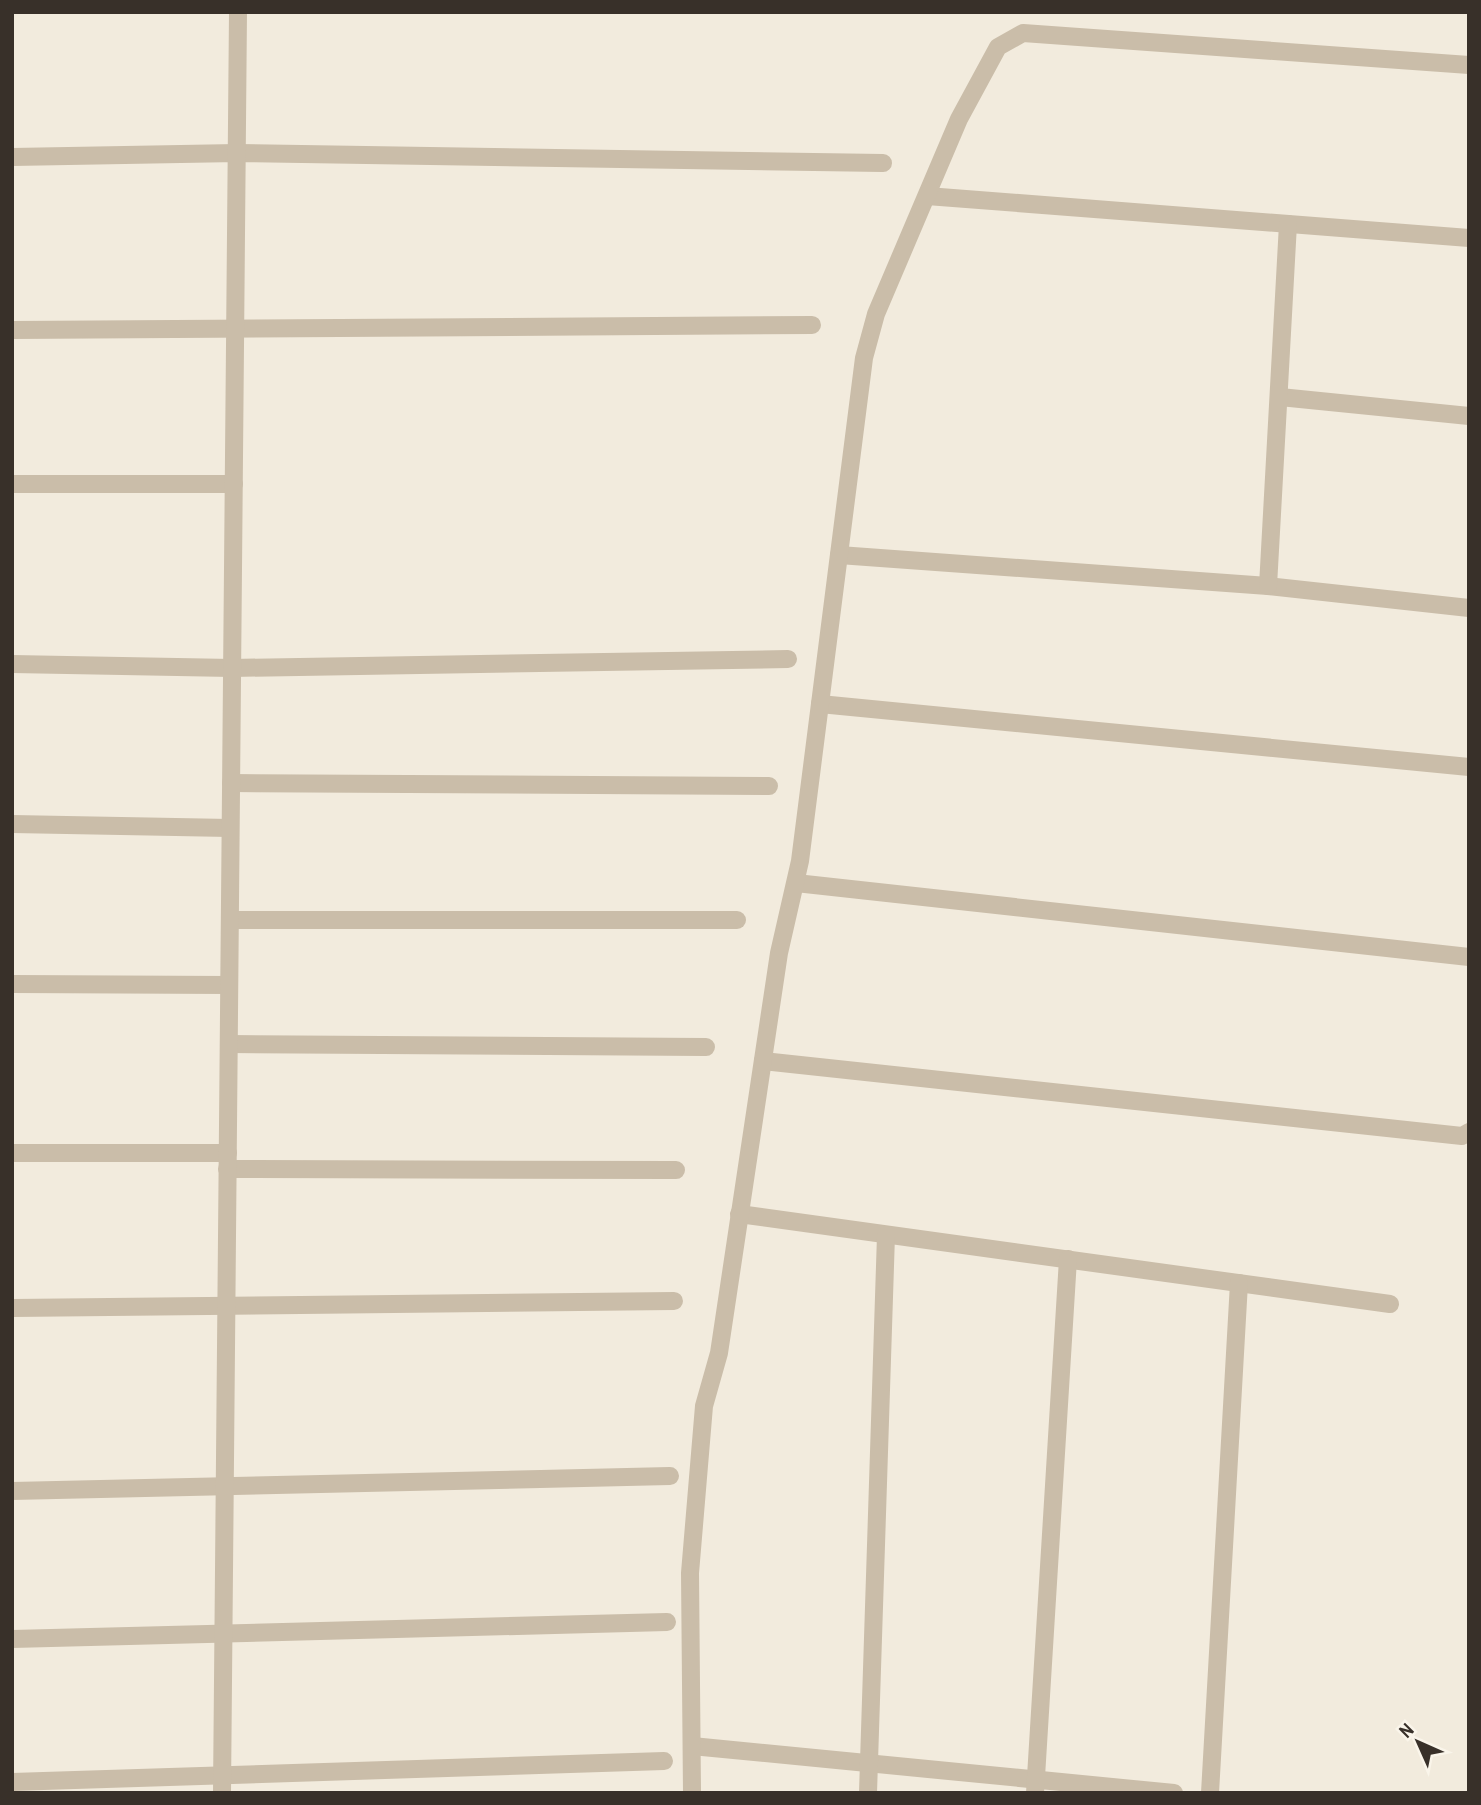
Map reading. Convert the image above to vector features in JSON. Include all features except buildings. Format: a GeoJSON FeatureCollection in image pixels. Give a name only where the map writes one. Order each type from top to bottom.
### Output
{"type":"FeatureCollection","features":[{"type":"Feature","properties":{"kind":"street"},"geometry":{"type":"LineString","coordinates":[[222,1784],[238,12]]}},
{"type":"Feature","properties":{"kind":"street"},"geometry":{"type":"LineString","coordinates":[[692,1793],[690,1573],[704,1406],[719,1353],[779,953],[796,883],[864,358],[876,314],[959,119],[998,47],[1023,33],[1469,65]]}},
{"type":"Feature","properties":{"kind":"street"},"geometry":{"type":"LineString","coordinates":[[12,157],[237,153],[883,163]]}},
{"type":"Feature","properties":{"kind":"street"},"geometry":{"type":"LineString","coordinates":[[927,196],[1469,238]]}},
{"type":"Feature","properties":{"kind":"street"},"geometry":{"type":"LineString","coordinates":[[1268,586],[1288,224]]}},
{"type":"Feature","properties":{"kind":"street"},"geometry":{"type":"LineString","coordinates":[[12,330],[812,325]]}},
{"type":"Feature","properties":{"kind":"street"},"geometry":{"type":"LineString","coordinates":[[1280,397],[1469,416]]}},
{"type":"Feature","properties":{"kind":"street"},"geometry":{"type":"LineString","coordinates":[[12,484],[234,484]]}},
{"type":"Feature","properties":{"kind":"street"},"geometry":{"type":"LineString","coordinates":[[839,555],[1268,586],[1469,608]]}},
{"type":"Feature","properties":{"kind":"street"},"geometry":{"type":"LineString","coordinates":[[12,664],[232,668],[788,659]]}},
{"type":"Feature","properties":{"kind":"street"},"geometry":{"type":"LineString","coordinates":[[820,704],[1469,767]]}},
{"type":"Feature","properties":{"kind":"street"},"geometry":{"type":"LineString","coordinates":[[231,783],[769,786]]}},
{"type":"Feature","properties":{"kind":"street"},"geometry":{"type":"LineString","coordinates":[[12,824],[230,828]]}},
{"type":"Feature","properties":{"kind":"street"},"geometry":{"type":"LineString","coordinates":[[796,883],[1469,957]]}},
{"type":"Feature","properties":{"kind":"street"},"geometry":{"type":"LineString","coordinates":[[230,920],[737,920]]}},
{"type":"Feature","properties":{"kind":"street"},"geometry":{"type":"LineString","coordinates":[[12,984],[229,985]]}},
{"type":"Feature","properties":{"kind":"street"},"geometry":{"type":"LineString","coordinates":[[229,1044],[706,1047]]}},
{"type":"Feature","properties":{"kind":"street"},"geometry":{"type":"LineString","coordinates":[[763,1060],[1462,1136],[1469,1132]]}},
{"type":"Feature","properties":{"kind":"street"},"geometry":{"type":"LineString","coordinates":[[12,1153],[228,1161],[676,1170]]}},
{"type":"Feature","properties":{"kind":"street"},"geometry":{"type":"LineString","coordinates":[[739,1214],[1390,1304]]}},
{"type":"Feature","properties":{"kind":"street"},"geometry":{"type":"LineString","coordinates":[[868,1793],[886,1235]]}},
{"type":"Feature","properties":{"kind":"street"},"geometry":{"type":"LineString","coordinates":[[1035,1786],[1068,1259]]}},
{"type":"Feature","properties":{"kind":"street"},"geometry":{"type":"LineString","coordinates":[[1210,1793],[1239,1283]]}},
{"type":"Feature","properties":{"kind":"street"},"geometry":{"type":"LineString","coordinates":[[12,1308],[674,1301]]}},
{"type":"Feature","properties":{"kind":"street"},"geometry":{"type":"LineString","coordinates":[[12,1491],[670,1476]]}},
{"type":"Feature","properties":{"kind":"street"},"geometry":{"type":"LineString","coordinates":[[12,1639],[667,1622]]}},
{"type":"Feature","properties":{"kind":"street"},"geometry":{"type":"LineString","coordinates":[[692,1746],[868,1763],[1035,1786],[1174,1793]]}},
{"type":"Feature","properties":{"kind":"street"},"geometry":{"type":"LineString","coordinates":[[12,1782],[222,1784],[664,1761]]}}]}
